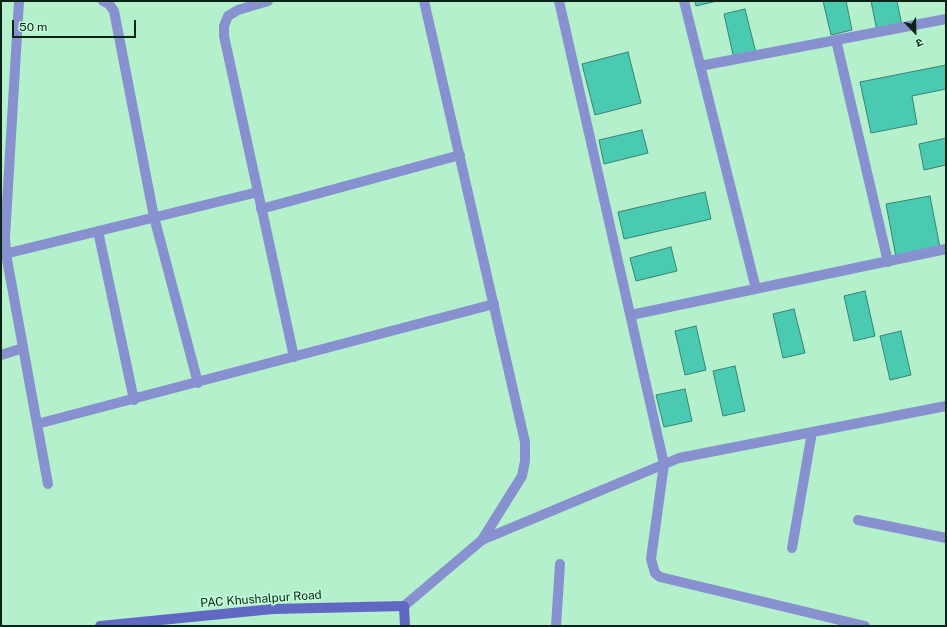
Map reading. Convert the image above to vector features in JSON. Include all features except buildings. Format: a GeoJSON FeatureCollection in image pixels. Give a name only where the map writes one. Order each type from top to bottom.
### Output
{"type":"FeatureCollection","features":[{"type":"Feature","properties":{"kind":"main road","name":"PAC Khushalpur Road"},"geometry":{"type":"LineString","coordinates":[[100,626],[273,609],[404,606]]}},
{"type":"Feature","properties":{"kind":"main road"},"geometry":{"type":"LineString","coordinates":[[404,606],[405,626]]}},
{"type":"Feature","properties":{"kind":"street"},"geometry":{"type":"LineString","coordinates":[[19,1],[3,254],[23,348],[48,484]]}},
{"type":"Feature","properties":{"kind":"street"},"geometry":{"type":"LineString","coordinates":[[104,1],[109,4],[114,11],[154,217],[198,383]]}},
{"type":"Feature","properties":{"kind":"street"},"geometry":{"type":"LineString","coordinates":[[268,1],[238,10],[228,16],[224,26],[224,36],[294,357]]}},
{"type":"Feature","properties":{"kind":"street"},"geometry":{"type":"LineString","coordinates":[[424,1],[526,442],[525,461],[522,476],[482,540]]}},
{"type":"Feature","properties":{"kind":"street"},"geometry":{"type":"LineString","coordinates":[[559,1],[664,464],[651,559],[655,573],[660,577],[865,626]]}},
{"type":"Feature","properties":{"kind":"street"},"geometry":{"type":"LineString","coordinates":[[684,1],[756,289]]}},
{"type":"Feature","properties":{"kind":"street"},"geometry":{"type":"LineString","coordinates":[[700,66],[946,18]]}},
{"type":"Feature","properties":{"kind":"street"},"geometry":{"type":"LineString","coordinates":[[836,40],[888,262]]}},
{"type":"Feature","properties":{"kind":"street"},"geometry":{"type":"LineString","coordinates":[[262,209],[460,155]]}},
{"type":"Feature","properties":{"kind":"street"},"geometry":{"type":"LineString","coordinates":[[3,254],[258,192]]}},
{"type":"Feature","properties":{"kind":"street"},"geometry":{"type":"LineString","coordinates":[[98,231],[134,400]]}},
{"type":"Feature","properties":{"kind":"street"},"geometry":{"type":"LineString","coordinates":[[631,315],[946,249]]}},
{"type":"Feature","properties":{"kind":"street"},"geometry":{"type":"LineString","coordinates":[[37,424],[134,400],[494,304]]}},
{"type":"Feature","properties":{"kind":"street"},"geometry":{"type":"LineString","coordinates":[[1,355],[23,348]]}},
{"type":"Feature","properties":{"kind":"street"},"geometry":{"type":"LineString","coordinates":[[404,606],[482,540],[679,458],[946,406]]}},
{"type":"Feature","properties":{"kind":"street"},"geometry":{"type":"LineString","coordinates":[[792,548],[812,432]]}},
{"type":"Feature","properties":{"kind":"street"},"geometry":{"type":"LineString","coordinates":[[858,520],[946,538]]}},
{"type":"Feature","properties":{"kind":"street"},"geometry":{"type":"LineString","coordinates":[[556,626],[560,564]]}}]}
